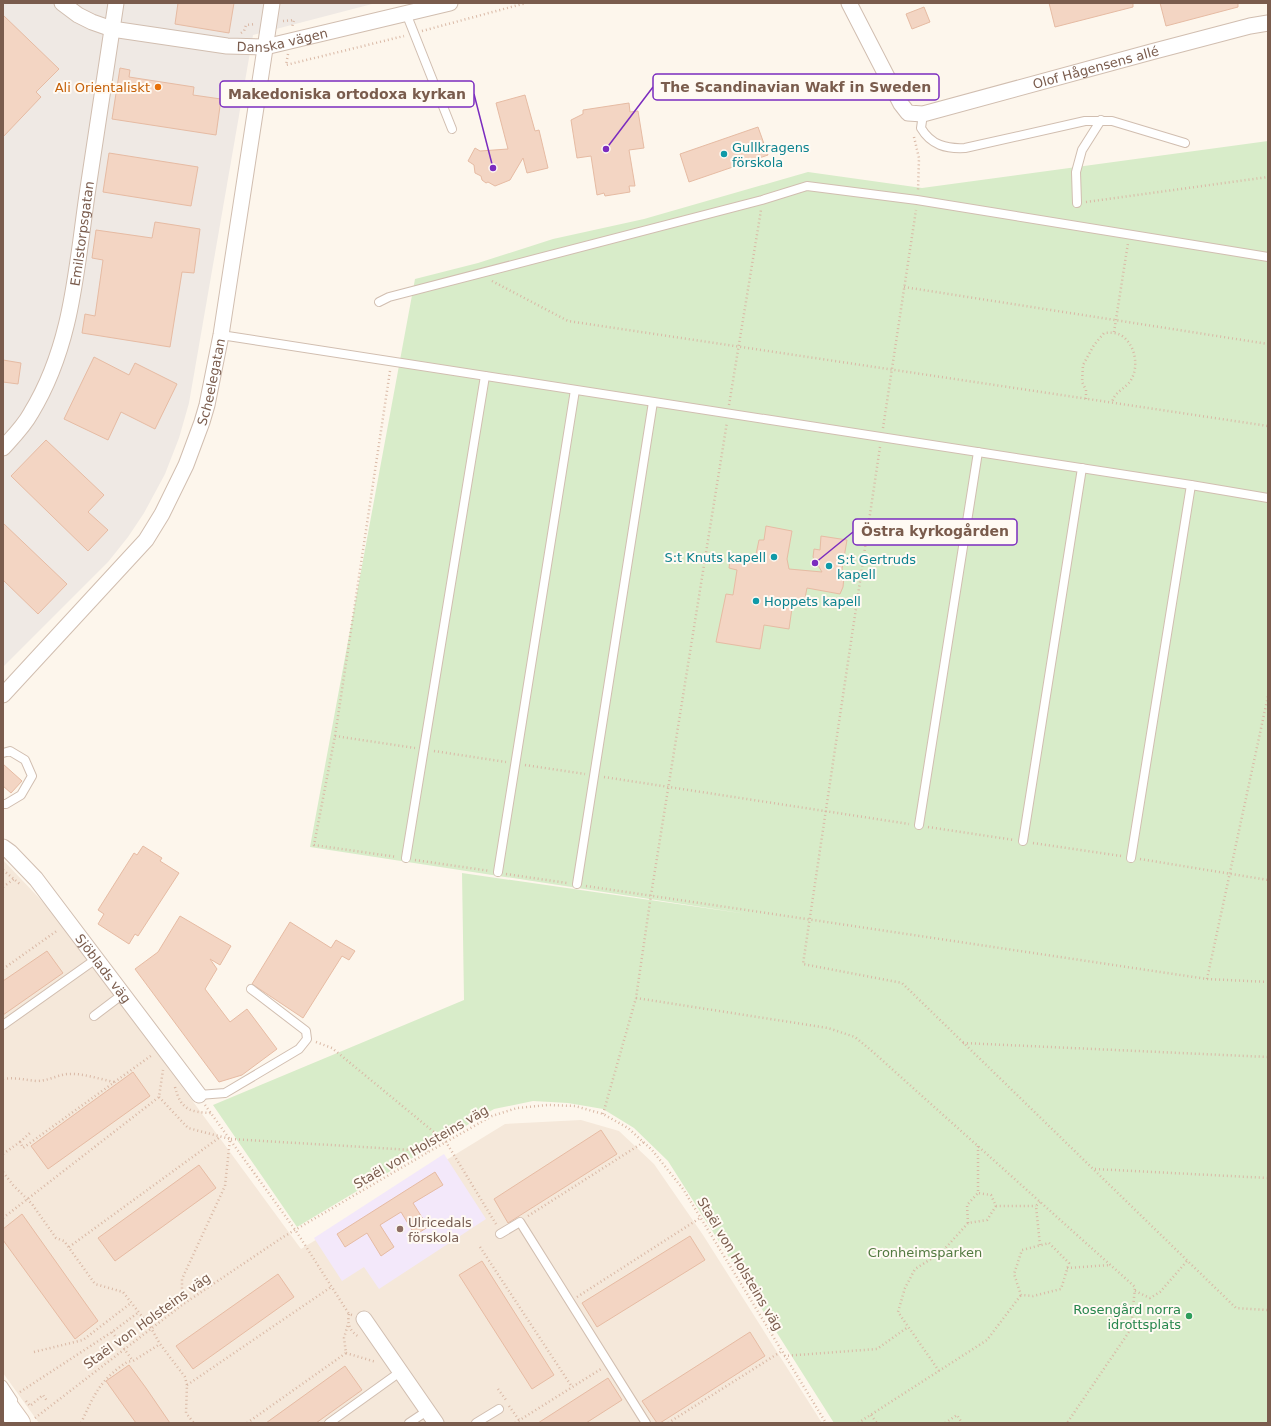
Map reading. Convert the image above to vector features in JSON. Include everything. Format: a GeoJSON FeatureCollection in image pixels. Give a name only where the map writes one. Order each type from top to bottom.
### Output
{"type":"FeatureCollection","features":[{"type":"Feature","properties":{"kind":"main road"},"geometry":{"type":"LineString","coordinates":[[13,1394],[27,1422]]}},
{"type":"Feature","properties":{"kind":"street","name":"Danska vägen"},"geometry":{"type":"LineString","coordinates":[[62,3],[78,15],[112,29],[227,46],[266,47],[450,3]]}},
{"type":"Feature","properties":{"kind":"street","name":"Emilstorpsgatan"},"geometry":{"type":"LineString","coordinates":[[3,448],[31,414],[45,388],[60,350],[67,326],[82,236],[116,3]]}},
{"type":"Feature","properties":{"kind":"street","name":"Scheelegatan"},"geometry":{"type":"LineString","coordinates":[[3,695],[146,540],[162,514],[186,465],[202,422],[221,335],[272,3]]}},
{"type":"Feature","properties":{"kind":"street"},"geometry":{"type":"LineString","coordinates":[[849,3],[901,104],[916,113]]}},
{"type":"Feature","properties":{"kind":"street","name":"Olof Hågensens allé"},"geometry":{"type":"LineString","coordinates":[[916,113],[1250,26],[1268,23]]}},
{"type":"Feature","properties":{"kind":"street","name":"Sjöblads väg"},"geometry":{"type":"LineString","coordinates":[[3,847],[10,852],[36,879],[198,1095]]}},
{"type":"Feature","properties":{"kind":"street"},"geometry":{"type":"LineString","coordinates":[[364,1319],[436,1423]]}},
{"type":"Feature","properties":{"kind":"lane"},"geometry":{"type":"LineString","coordinates":[[406,13],[452,130]]}},
{"type":"Feature","properties":{"kind":"lane"},"geometry":{"type":"LineString","coordinates":[[916,113],[921,128],[927,138],[951,149],[965,148],[1085,121],[1101,120],[1112,120],[1185,143]]}},
{"type":"Feature","properties":{"kind":"lane"},"geometry":{"type":"LineString","coordinates":[[1077,203],[1076,172],[1082,150],[1101,120]]}},
{"type":"Feature","properties":{"kind":"lane"},"geometry":{"type":"LineString","coordinates":[[379,302],[389,296],[762,200],[807,186],[917,200],[1268,257]]}},
{"type":"Feature","properties":{"kind":"lane"},"geometry":{"type":"LineString","coordinates":[[221,335],[1268,498]]}},
{"type":"Feature","properties":{"kind":"lane"},"geometry":{"type":"LineString","coordinates":[[406,858],[485,376]]}},
{"type":"Feature","properties":{"kind":"lane"},"geometry":{"type":"LineString","coordinates":[[498,872],[575,390]]}},
{"type":"Feature","properties":{"kind":"lane"},"geometry":{"type":"LineString","coordinates":[[577,884],[653,402]]}},
{"type":"Feature","properties":{"kind":"lane"},"geometry":{"type":"LineString","coordinates":[[919,825],[978,452]]}},
{"type":"Feature","properties":{"kind":"lane"},"geometry":{"type":"LineString","coordinates":[[1022,841],[1082,468]]}},
{"type":"Feature","properties":{"kind":"lane"},"geometry":{"type":"LineString","coordinates":[[1131,858],[1191,485]]}},
{"type":"Feature","properties":{"kind":"lane"},"geometry":{"type":"LineString","coordinates":[[3,753],[10,751],[25,760],[32,776],[21,795],[6,804],[3,804]]}},
{"type":"Feature","properties":{"kind":"lane"},"geometry":{"type":"LineString","coordinates":[[3,1025],[96,959]]}},
{"type":"Feature","properties":{"kind":"lane"},"geometry":{"type":"LineString","coordinates":[[198,1095],[225,1093],[299,1050],[307,1039],[306,1031],[251,989]]}},
{"type":"Feature","properties":{"kind":"lane"},"geometry":{"type":"LineString","coordinates":[[94,1016],[123,994]]}},
{"type":"Feature","properties":{"kind":"lane"},"geometry":{"type":"LineString","coordinates":[[500,1234],[520,1222],[646,1423]]}},
{"type":"Feature","properties":{"kind":"lane"},"geometry":{"type":"LineString","coordinates":[[329,1423],[400,1372]]}},
{"type":"Feature","properties":{"kind":"lane"},"geometry":{"type":"LineString","coordinates":[[3,1385],[27,1422]]}},
{"type":"Feature","properties":{"kind":"lane"},"geometry":{"type":"LineString","coordinates":[[476,1423],[499,1408]]}},
{"type":"Feature","properties":{"kind":"lane"},"geometry":{"type":"LineString","coordinates":[[409,1423],[427,1411]]}},
{"type":"Feature","properties":{"kind":"path"},"geometry":{"type":"LineString","coordinates":[[916,113],[919,158],[917,200],[803,964],[902,983],[1236,1308],[1268,1310]]}},
{"type":"Feature","properties":{"kind":"path"},"geometry":{"type":"LineString","coordinates":[[1089,202],[1268,177]]}},
{"type":"Feature","properties":{"kind":"path"},"geometry":{"type":"LineString","coordinates":[[603,1114],[636,998],[650,895],[762,200]]}},
{"type":"Feature","properties":{"kind":"path"},"geometry":{"type":"LineString","coordinates":[[1114,332],[1129,234]]}},
{"type":"Feature","properties":{"kind":"path"},"geometry":{"type":"LineString","coordinates":[[477,274],[568,321],[1268,426]]}},
{"type":"Feature","properties":{"kind":"path"},"geometry":{"type":"LineString","coordinates":[[904,287],[1268,344]]}},
{"type":"Feature","properties":{"kind":"path"},"geometry":{"type":"LineString","coordinates":[[1086,399],[1086,390],[1082,382],[1083,365],[1094,345],[1104,333],[1114,332],[1125,338],[1132,346],[1136,362],[1134,374],[1129,383],[1114,396],[1112,403]]}},
{"type":"Feature","properties":{"kind":"path"},"geometry":{"type":"LineString","coordinates":[[391,361],[334,736],[314,845],[1207,979],[1268,982]]}},
{"type":"Feature","properties":{"kind":"path"},"geometry":{"type":"LineString","coordinates":[[1207,979],[1268,696]]}},
{"type":"Feature","properties":{"kind":"path"},"geometry":{"type":"LineString","coordinates":[[334,736],[1268,880]]}},
{"type":"Feature","properties":{"kind":"path"},"geometry":{"type":"LineString","coordinates":[[3,886],[14,880]]}},
{"type":"Feature","properties":{"kind":"path"},"geometry":{"type":"LineString","coordinates":[[3,969],[61,928]]}},
{"type":"Feature","properties":{"kind":"path"},"geometry":{"type":"LineString","coordinates":[[636,998],[828,1028],[855,1038],[1135,1286],[1131,1329],[1067,1423]]}},
{"type":"Feature","properties":{"kind":"path"},"geometry":{"type":"LineString","coordinates":[[307,1039],[332,1048],[446,1142],[495,1221],[500,1234]]}},
{"type":"Feature","properties":{"kind":"path"},"geometry":{"type":"LineString","coordinates":[[963,1043],[1268,1057]]}},
{"type":"Feature","properties":{"kind":"path"},"geometry":{"type":"LineString","coordinates":[[20,1142],[23,1148],[153,1054]]}},
{"type":"Feature","properties":{"kind":"path"},"geometry":{"type":"LineString","coordinates":[[3,1218],[160,1098],[164,1069]]}},
{"type":"Feature","properties":{"kind":"path"},"geometry":{"type":"LineString","coordinates":[[3,1079],[11,1078],[38,1081],[51,1079],[66,1074],[114,1082]]}},
{"type":"Feature","properties":{"kind":"path"},"geometry":{"type":"LineString","coordinates":[[160,1098],[188,1128],[230,1139],[430,1151]]}},
{"type":"Feature","properties":{"kind":"path","name":"Staël von Holsteins väg"},"geometry":{"type":"LineString","coordinates":[[27,1422],[51,1406],[151,1328],[283,1237],[296,1231],[492,1116],[517,1108],[548,1105],[575,1106],[603,1114],[628,1128],[652,1150],[683,1189],[826,1423]]}},
{"type":"Feature","properties":{"kind":"path"},"geometry":{"type":"LineString","coordinates":[[211,1113],[296,1231],[349,1314],[364,1319]]}},
{"type":"Feature","properties":{"kind":"path"},"geometry":{"type":"LineString","coordinates":[[3,1154],[30,1133]]}},
{"type":"Feature","properties":{"kind":"path"},"geometry":{"type":"LineString","coordinates":[[69,1247],[220,1137]]}},
{"type":"Feature","properties":{"kind":"path"},"geometry":{"type":"LineString","coordinates":[[182,1298],[182,1278],[225,1186],[230,1139]]}},
{"type":"Feature","properties":{"kind":"path"},"geometry":{"type":"LineString","coordinates":[[520,1222],[644,1142]]}},
{"type":"Feature","properties":{"kind":"path"},"geometry":{"type":"LineString","coordinates":[[968,1223],[967,1206],[978,1193],[978,1146]]}},
{"type":"Feature","properties":{"kind":"path"},"geometry":{"type":"LineString","coordinates":[[1094,1169],[1268,1178]]}},
{"type":"Feature","properties":{"kind":"path"},"geometry":{"type":"LineString","coordinates":[[3,1172],[28,1200],[56,1238],[64,1241],[69,1247],[95,1284],[123,1292],[139,1312],[151,1328],[160,1344],[185,1377],[187,1385],[186,1413],[194,1423]]}},
{"type":"Feature","properties":{"kind":"path"},"geometry":{"type":"LineString","coordinates":[[978,1193],[991,1195],[996,1206]]}},
{"type":"Feature","properties":{"kind":"path"},"geometry":{"type":"LineString","coordinates":[[996,1206],[1036,1206],[1040,1202]]}},
{"type":"Feature","properties":{"kind":"path"},"geometry":{"type":"LineString","coordinates":[[939,1371],[898,1312],[905,1288],[915,1269],[942,1252],[968,1223],[987,1220],[996,1206]]}},
{"type":"Feature","properties":{"kind":"path"},"geometry":{"type":"LineString","coordinates":[[1036,1206],[1040,1245]]}},
{"type":"Feature","properties":{"kind":"path"},"geometry":{"type":"LineString","coordinates":[[570,1301],[700,1218]]}},
{"type":"Feature","properties":{"kind":"path"},"geometry":{"type":"LineString","coordinates":[[1049,1243],[1069,1263],[1060,1289],[1033,1296],[1021,1294],[1014,1274],[1022,1250],[1049,1243]]}},
{"type":"Feature","properties":{"kind":"path"},"geometry":{"type":"LineString","coordinates":[[480,1247],[572,1387]]}},
{"type":"Feature","properties":{"kind":"path"},"geometry":{"type":"LineString","coordinates":[[1135,1291],[1150,1298],[1160,1292],[1187,1261]]}},
{"type":"Feature","properties":{"kind":"path"},"geometry":{"type":"LineString","coordinates":[[1067,1268],[1111,1265]]}},
{"type":"Feature","properties":{"kind":"path"},"geometry":{"type":"LineString","coordinates":[[187,1385],[331,1286]]}},
{"type":"Feature","properties":{"kind":"path"},"geometry":{"type":"LineString","coordinates":[[858,1423],[986,1340],[1021,1294]]}},
{"type":"Feature","properties":{"kind":"path"},"geometry":{"type":"LineString","coordinates":[[34,1352],[82,1340],[131,1303]]}},
{"type":"Feature","properties":{"kind":"path"},"geometry":{"type":"LineString","coordinates":[[47,1401],[43,1395],[30,1406],[13,1394],[112,1332],[139,1312]]}},
{"type":"Feature","properties":{"kind":"path"},"geometry":{"type":"LineString","coordinates":[[346,1353],[344,1338],[348,1324]]}},
{"type":"Feature","properties":{"kind":"path"},"geometry":{"type":"LineString","coordinates":[[784,1356],[877,1349],[908,1327]]}},
{"type":"Feature","properties":{"kind":"path"},"geometry":{"type":"LineString","coordinates":[[112,1332],[133,1361]]}},
{"type":"Feature","properties":{"kind":"path"},"geometry":{"type":"LineString","coordinates":[[81,1423],[96,1392],[108,1376],[128,1361],[133,1361],[160,1344]]}},
{"type":"Feature","properties":{"kind":"path"},"geometry":{"type":"LineString","coordinates":[[668,1423],[782,1351]]}},
{"type":"Feature","properties":{"kind":"path"},"geometry":{"type":"LineString","coordinates":[[346,1353],[382,1363]]}},
{"type":"Feature","properties":{"kind":"path"},"geometry":{"type":"LineString","coordinates":[[247,1423],[346,1353]]}},
{"type":"Feature","properties":{"kind":"path"},"geometry":{"type":"LineString","coordinates":[[515,1423],[609,1364]]}},
{"type":"Feature","properties":{"kind":"path"},"geometry":{"type":"LineString","coordinates":[[871,1414],[877,1423]]}},
{"type":"Feature","properties":{"kind":"path"},"geometry":{"type":"LineString","coordinates":[[945,1423],[957,1415],[962,1423]]}},
{"type":"Feature","properties":{"kind":"shaded area"},"geometry":{"type":"Polygon","coordinates":[[[3,3],[376,3],[253,35],[189,403],[179,438],[165,474],[144,513],[128,537],[108,562],[3,667],[3,3]]]}},
{"type":"Feature","properties":{"kind":"shaded area"},"geometry":{"type":"Polygon","coordinates":[[[3,860],[60,920],[301,1249],[505,1124],[581,1120],[619,1131],[654,1164],[703,1235],[822,1423],[39,1423],[3,1373],[3,860]]]}},
{"type":"Feature","properties":{"kind":"shaded area","name":"Ulricedals förskola"},"geometry":{"type":"Polygon","coordinates":[[[444,1154],[486,1219],[379,1289],[364,1267],[342,1281],[314,1238],[444,1154]]]}},
{"type":"Feature","properties":{"kind":"green space","name":"Cronheimsparken"},"geometry":{"type":"Polygon","coordinates":[[[1268,141],[1268,1423],[834,1423],[668,1161],[634,1128],[603,1109],[568,1103],[533,1101],[494,1109],[297,1227],[213,1105],[464,1000],[462,873],[747,914],[310,847],[415,279],[478,263],[553,239],[644,219],[808,172],[922,188],[1268,141]]]}},
{"type":"Feature","properties":{"kind":"building"},"geometry":{"type":"Polygon","coordinates":[[[178,3],[234,3],[229,33],[175,24],[178,3]]]}},
{"type":"Feature","properties":{"kind":"building"},"geometry":{"type":"Polygon","coordinates":[[[1049,3],[1133,3],[1133,7],[1055,27],[1049,3]]]}},
{"type":"Feature","properties":{"kind":"building"},"geometry":{"type":"Polygon","coordinates":[[[1160,3],[1238,3],[1238,7],[1166,26],[1160,3]]]}},
{"type":"Feature","properties":{"kind":"building"},"geometry":{"type":"Polygon","coordinates":[[[924,7],[930,22],[912,29],[906,14],[924,7]]]}},
{"type":"Feature","properties":{"kind":"building"},"geometry":{"type":"Polygon","coordinates":[[[3,15],[59,69],[36,92],[41,97],[3,137],[3,15]]]}},
{"type":"Feature","properties":{"kind":"building"},"geometry":{"type":"Polygon","coordinates":[[[120,68],[130,70],[129,77],[194,87],[193,95],[221,99],[216,135],[112,119],[120,68]]]}},
{"type":"Feature","properties":{"kind":"building"},"geometry":{"type":"Polygon","coordinates":[[[525,95],[535,131],[539,130],[548,168],[527,173],[523,158],[510,180],[495,186],[488,182],[486,183],[482,180],[481,176],[475,173],[474,165],[468,161],[475,148],[480,151],[508,149],[496,103],[525,95]]]}},
{"type":"Feature","properties":{"kind":"building"},"geometry":{"type":"Polygon","coordinates":[[[629,103],[630,112],[638,111],[644,148],[629,150],[635,186],[629,186],[630,192],[605,196],[604,193],[597,195],[591,156],[577,158],[571,120],[583,114],[583,110],[629,103]]]}},
{"type":"Feature","properties":{"kind":"building","name":"Gullkragens förskola"},"geometry":{"type":"Polygon","coordinates":[[[758,127],[768,155],[689,182],[680,154],[758,127]]]}},
{"type":"Feature","properties":{"kind":"building"},"geometry":{"type":"Polygon","coordinates":[[[109,153],[198,167],[191,206],[103,192],[109,153]]]}},
{"type":"Feature","properties":{"kind":"building"},"geometry":{"type":"Polygon","coordinates":[[[155,222],[200,229],[194,273],[182,272],[170,347],[82,333],[85,314],[95,316],[103,260],[92,258],[96,230],[152,238],[155,222]]]}},
{"type":"Feature","properties":{"kind":"building"},"geometry":{"type":"Polygon","coordinates":[[[94,357],[129,375],[135,363],[177,384],[155,429],[121,412],[108,440],[64,419],[94,357]]]}},
{"type":"Feature","properties":{"kind":"building"},"geometry":{"type":"Polygon","coordinates":[[[3,360],[21,363],[18,384],[3,382],[3,360]]]}},
{"type":"Feature","properties":{"kind":"building"},"geometry":{"type":"Polygon","coordinates":[[[46,440],[104,495],[88,512],[108,530],[88,551],[11,476],[46,440]]]}},
{"type":"Feature","properties":{"kind":"building"},"geometry":{"type":"Polygon","coordinates":[[[3,523],[67,584],[38,614],[3,580],[3,523]]]}},
{"type":"Feature","properties":{"kind":"building"},"geometry":{"type":"Polygon","coordinates":[[[766,526],[792,531],[787,559],[789,569],[822,572],[813,557],[814,549],[820,550],[821,536],[847,540],[842,569],[844,577],[843,587],[840,594],[807,588],[804,603],[793,601],[789,629],[764,625],[760,649],[716,642],[726,594],[733,595],[737,570],[729,568],[731,554],[755,559],[759,540],[764,540],[766,526]]]}},
{"type":"Feature","properties":{"kind":"building"},"geometry":{"type":"Polygon","coordinates":[[[3,764],[22,781],[11,793],[3,786],[3,764]]]}},
{"type":"Feature","properties":{"kind":"building"},"geometry":{"type":"Polygon","coordinates":[[[143,846],[162,858],[160,861],[179,873],[138,936],[135,934],[129,944],[98,924],[104,914],[98,910],[134,853],[137,855],[143,846]]]}},
{"type":"Feature","properties":{"kind":"building"},"geometry":{"type":"Polygon","coordinates":[[[180,916],[231,946],[220,965],[210,959],[217,969],[205,989],[230,1022],[247,1009],[277,1049],[242,1075],[219,1082],[135,969],[158,952],[180,916]]]}},
{"type":"Feature","properties":{"kind":"building"},"geometry":{"type":"Polygon","coordinates":[[[290,922],[331,948],[336,940],[355,951],[349,960],[342,956],[303,1018],[252,984],[290,922]]]}},
{"type":"Feature","properties":{"kind":"building"},"geometry":{"type":"Polygon","coordinates":[[[47,951],[63,973],[3,1015],[3,981],[47,951]]]}},
{"type":"Feature","properties":{"kind":"building"},"geometry":{"type":"Polygon","coordinates":[[[133,1072],[150,1096],[48,1169],[31,1146],[133,1072]]]}},
{"type":"Feature","properties":{"kind":"building"},"geometry":{"type":"Polygon","coordinates":[[[601,1130],[617,1154],[508,1223],[494,1199],[601,1130]]]}},
{"type":"Feature","properties":{"kind":"building"},"geometry":{"type":"Polygon","coordinates":[[[199,1165],[216,1188],[115,1261],[98,1238],[199,1165]]]}},
{"type":"Feature","properties":{"kind":"building"},"geometry":{"type":"Polygon","coordinates":[[[435,1172],[443,1185],[413,1203],[428,1227],[415,1235],[401,1212],[380,1225],[394,1247],[381,1256],[367,1233],[345,1247],[337,1234],[435,1172]]]}},
{"type":"Feature","properties":{"kind":"building"},"geometry":{"type":"Polygon","coordinates":[[[22,1214],[98,1321],[75,1339],[3,1240],[3,1229],[22,1214]]]}},
{"type":"Feature","properties":{"kind":"building"},"geometry":{"type":"Polygon","coordinates":[[[690,1236],[705,1260],[597,1327],[582,1303],[690,1236]]]}},
{"type":"Feature","properties":{"kind":"building"},"geometry":{"type":"Polygon","coordinates":[[[482,1261],[554,1375],[532,1389],[459,1275],[482,1261]]]}},
{"type":"Feature","properties":{"kind":"building"},"geometry":{"type":"Polygon","coordinates":[[[278,1274],[294,1297],[193,1369],[176,1346],[278,1274]]]}},
{"type":"Feature","properties":{"kind":"building"},"geometry":{"type":"Polygon","coordinates":[[[750,1332],[765,1356],[660,1423],[657,1423],[642,1401],[750,1332]]]}},
{"type":"Feature","properties":{"kind":"building"},"geometry":{"type":"Polygon","coordinates":[[[129,1365],[170,1423],[136,1423],[106,1381],[129,1365]]]}},
{"type":"Feature","properties":{"kind":"building"},"geometry":{"type":"Polygon","coordinates":[[[345,1366],[362,1390],[316,1423],[266,1423],[345,1366]]]}},
{"type":"Feature","properties":{"kind":"building"},"geometry":{"type":"Polygon","coordinates":[[[608,1378],[622,1400],[586,1423],[538,1423],[608,1378]]]}},
{"type":"Feature","properties":{"kind":"place","name":"Ali Orientaliskt"},"geometry":{"type":"Point","coordinates":[158,87]}},
{"type":"Feature","properties":{"kind":"place","name":"The Scandinavian Wakf in Sweden"},"geometry":{"type":"Point","coordinates":[606,149]}},
{"type":"Feature","properties":{"kind":"place","name":"Gullkragens förskola"},"geometry":{"type":"Point","coordinates":[724,154]}},
{"type":"Feature","properties":{"kind":"place","name":"Makedoniska ortodoxa kyrkan"},"geometry":{"type":"Point","coordinates":[493,168]}},
{"type":"Feature","properties":{"kind":"place","name":"S:t Knuts kapell"},"geometry":{"type":"Point","coordinates":[774,557]}},
{"type":"Feature","properties":{"kind":"place","name":"Östra kyrkogården"},"geometry":{"type":"Point","coordinates":[815,563]}},
{"type":"Feature","properties":{"kind":"place","name":"S:t Gertruds kapell"},"geometry":{"type":"Point","coordinates":[829,566]}},
{"type":"Feature","properties":{"kind":"place","name":"Hoppets kapell"},"geometry":{"type":"Point","coordinates":[756,601]}},
{"type":"Feature","properties":{"kind":"place","name":"Ulricedals förskola"},"geometry":{"type":"Point","coordinates":[400,1229]}},
{"type":"Feature","properties":{"kind":"place","name":"Rosengård norra idrottsplats"},"geometry":{"type":"Point","coordinates":[1189,1316]}}]}
